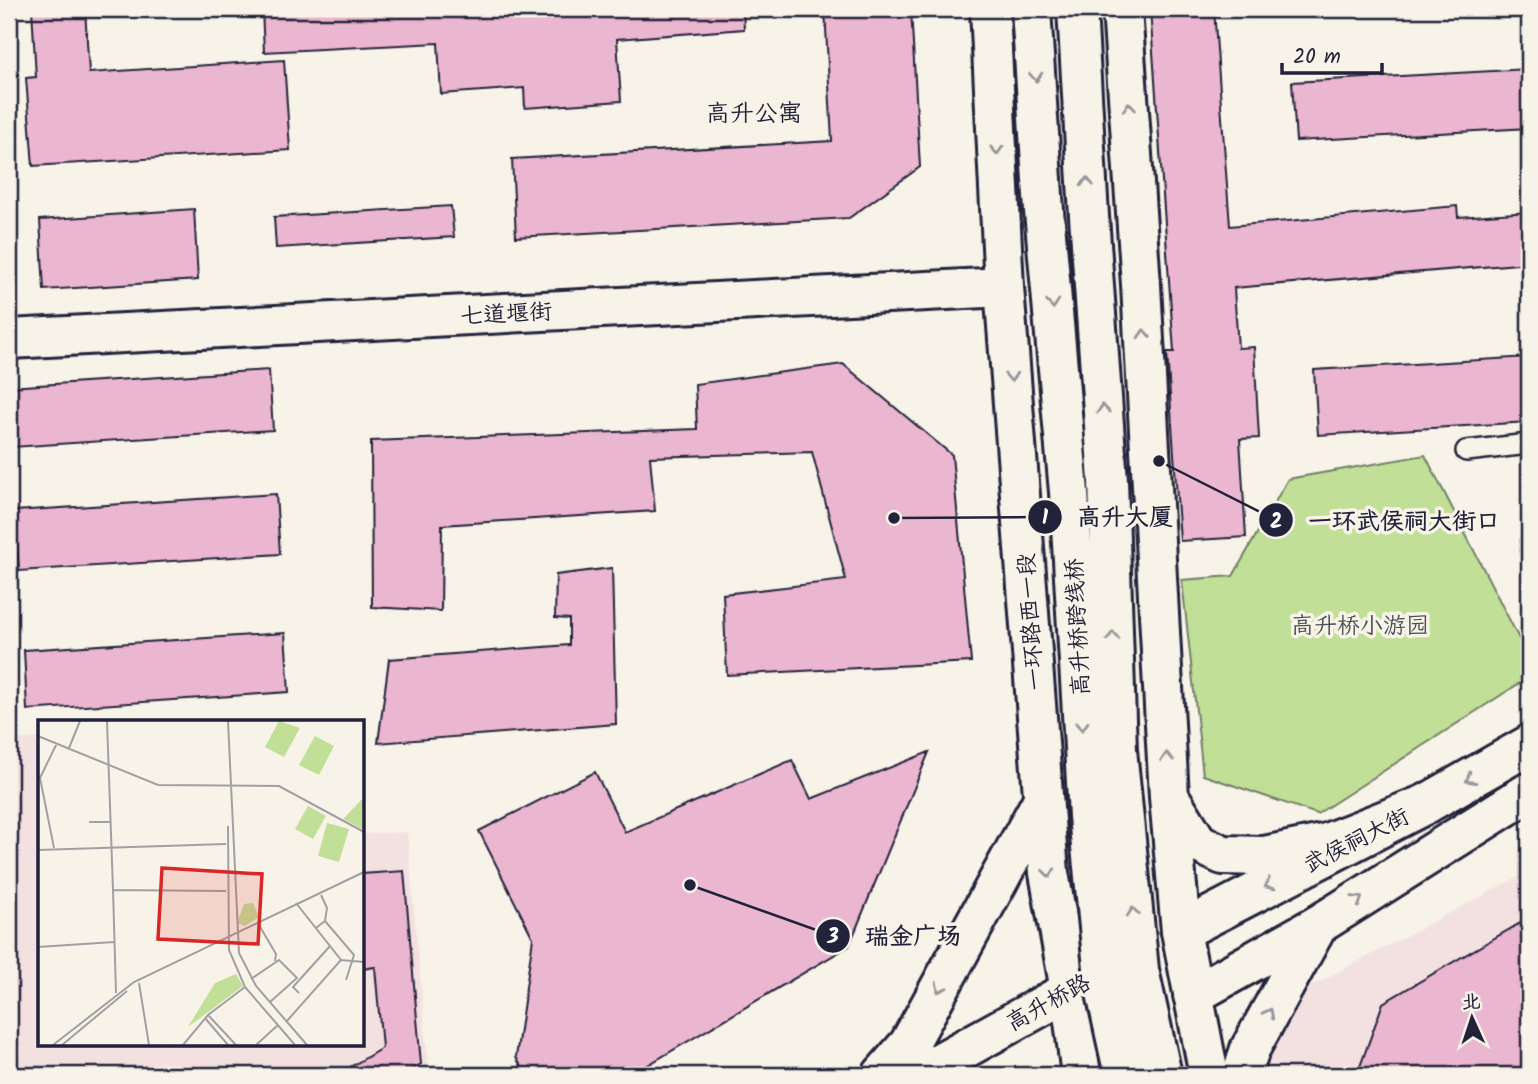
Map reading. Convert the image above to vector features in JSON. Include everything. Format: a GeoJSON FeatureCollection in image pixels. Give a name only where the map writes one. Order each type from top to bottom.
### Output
{"type":"FeatureCollection","features":[{"type":"Feature","properties":{"kind":"main road","name":"一环路西一段"},"geometry":{"type":"LineString","coordinates":[[990,9],[1004,287],[1043,799],[1049,873],[1070,990],[1074,1072]]}},
{"type":"Feature","properties":{"kind":"main road","name":"高升桥跨线桥"},"geometry":{"type":"LineString","coordinates":[[1031,9],[1044,211],[1069,492],[1088,816],[1105,988],[1124,1075]]}},
{"type":"Feature","properties":{"kind":"main road","name":"高升桥跨线桥"},"geometry":{"type":"LineString","coordinates":[[1077,9],[1108,481],[1117,750],[1139,970],[1162,1075]]}},
{"type":"Feature","properties":{"kind":"main road"},"geometry":{"type":"LineString","coordinates":[[1122,9],[1142,299],[1169,797],[1181,931],[1209,1075]]}},
{"type":"Feature","properties":{"kind":"main road","name":"七道堰街"},"geometry":{"type":"LineString","coordinates":[[9,339],[1004,287]]}},
{"type":"Feature","properties":{"kind":"main road","name":"武侯祠大街"},"geometry":{"type":"LineString","coordinates":[[1181,931],[1426,804],[1529,745]]}},
{"type":"Feature","properties":{"kind":"main road","name":"武侯祠大街"},"geometry":{"type":"LineString","coordinates":[[1193,995],[1318,925],[1529,792]]}},
{"type":"Feature","properties":{"kind":"main road"},"geometry":{"type":"LineString","coordinates":[[1169,797],[1198,843],[1223,855],[1264,856],[1327,843],[1426,804]]}},
{"type":"Feature","properties":{"kind":"main road"},"geometry":{"type":"LineString","coordinates":[[882,1075],[909,1044],[1043,799]]}},
{"type":"Feature","properties":{"kind":"main road"},"geometry":{"type":"LineString","coordinates":[[1242,1075],[1250,1049],[1318,925]]}},
{"type":"Feature","properties":{"kind":"main road","name":"高升桥路"},"geometry":{"type":"LineString","coordinates":[[917,1075],[1181,931]]}},
{"type":"Feature","properties":{"kind":"main road"},"geometry":{"type":"LineString","coordinates":[[1074,1072],[1193,995]]}},
{"type":"Feature","properties":{"kind":"lane"},"geometry":{"type":"LineString","coordinates":[[1466,452],[1529,444]]}},
{"type":"Feature","properties":{"kind":"shaded area"},"geometry":{"type":"Polygon","coordinates":[[[38,738],[38,1046],[364,1046],[364,834],[407,832],[429,1075],[9,1075],[9,740],[38,738]]]}},
{"type":"Feature","properties":{"kind":"shaded area"},"geometry":{"type":"Polygon","coordinates":[[[1529,871],[1529,1075],[1264,1075],[1289,998],[1529,871]]]}},
{"type":"Feature","properties":{"kind":"green space","name":"高升桥小游园"},"geometry":{"type":"Polygon","coordinates":[[[1425,455],[1529,658],[1529,677],[1317,814],[1203,775],[1182,580],[1233,576],[1288,479],[1425,455]]]}},
{"type":"Feature","properties":{"kind":"building"},"geometry":{"type":"Polygon","coordinates":[[[32,9],[85,9],[89,73],[284,60],[290,150],[33,166],[26,78],[36,77],[32,9]]]}},
{"type":"Feature","properties":{"kind":"building"},"geometry":{"type":"Polygon","coordinates":[[[262,9],[743,9],[744,29],[617,39],[621,101],[525,108],[524,88],[441,94],[438,43],[264,52],[262,9]]]}},
{"type":"Feature","properties":{"kind":"building"},"geometry":{"type":"Polygon","coordinates":[[[825,9],[911,9],[920,167],[849,218],[516,237],[512,159],[832,141],[825,9]]]}},
{"type":"Feature","properties":{"kind":"building"},"geometry":{"type":"Polygon","coordinates":[[[1150,9],[1214,9],[1230,226],[1457,206],[1458,217],[1529,212],[1529,263],[1234,288],[1238,348],[1254,347],[1259,438],[1240,439],[1246,537],[1180,541],[1167,352],[1174,352],[1150,9]]]}},
{"type":"Feature","properties":{"kind":"building"},"geometry":{"type":"Polygon","coordinates":[[[1529,69],[1529,128],[1296,141],[1292,82],[1529,69]]]}},
{"type":"Feature","properties":{"kind":"building"},"geometry":{"type":"Polygon","coordinates":[[[451,206],[454,237],[276,248],[274,217],[451,206]]]}},
{"type":"Feature","properties":{"kind":"building"},"geometry":{"type":"Polygon","coordinates":[[[194,209],[198,280],[44,290],[40,220],[194,209]]]}},
{"type":"Feature","properties":{"kind":"building"},"geometry":{"type":"Polygon","coordinates":[[[1529,357],[1529,422],[1318,435],[1314,370],[1529,357]]]}},
{"type":"Feature","properties":{"kind":"building"},"geometry":{"type":"Polygon","coordinates":[[[843,364],[952,455],[971,662],[727,675],[723,594],[846,580],[812,452],[650,457],[655,511],[442,525],[441,611],[372,607],[371,441],[697,429],[695,384],[843,364]]]}},
{"type":"Feature","properties":{"kind":"building"},"geometry":{"type":"Polygon","coordinates":[[[269,370],[273,430],[12,447],[9,387],[269,370]]]}},
{"type":"Feature","properties":{"kind":"building"},"geometry":{"type":"Polygon","coordinates":[[[276,494],[280,554],[19,571],[15,511],[276,494]]]}},
{"type":"Feature","properties":{"kind":"building"},"geometry":{"type":"Polygon","coordinates":[[[612,568],[616,724],[378,743],[389,659],[569,645],[569,619],[555,618],[556,575],[612,568]]]}},
{"type":"Feature","properties":{"kind":"building"},"geometry":{"type":"Polygon","coordinates":[[[285,633],[289,692],[27,710],[24,650],[285,633]]]}},
{"type":"Feature","properties":{"kind":"building"},"geometry":{"type":"Polygon","coordinates":[[[929,752],[849,946],[631,1075],[526,1075],[516,1057],[533,938],[479,831],[595,772],[625,832],[792,760],[811,799],[929,752]]]}},
{"type":"Feature","properties":{"kind":"building"},"geometry":{"type":"Polygon","coordinates":[[[404,871],[421,1064],[403,1075],[337,1075],[382,1048],[375,967],[364,969],[364,874],[404,871]]]}},
{"type":"Feature","properties":{"kind":"building"},"geometry":{"type":"Polygon","coordinates":[[[1529,918],[1529,1075],[1357,1075],[1383,1003],[1529,918]]]}},
{"type":"Feature","properties":{"kind":"place","name":"一环武侯祠大街口"},"geometry":{"type":"Point","coordinates":[1159,461]}},
{"type":"Feature","properties":{"kind":"place","name":"高升大厦"},"geometry":{"type":"Point","coordinates":[894,518]}},
{"type":"Feature","properties":{"kind":"place","name":"瑞金广场"},"geometry":{"type":"Point","coordinates":[690,885]}},
{"type":"Feature","properties":{"kind":"district","name":"高升公寓"},"geometry":{"type":"Point","coordinates":[754,113]}}]}
